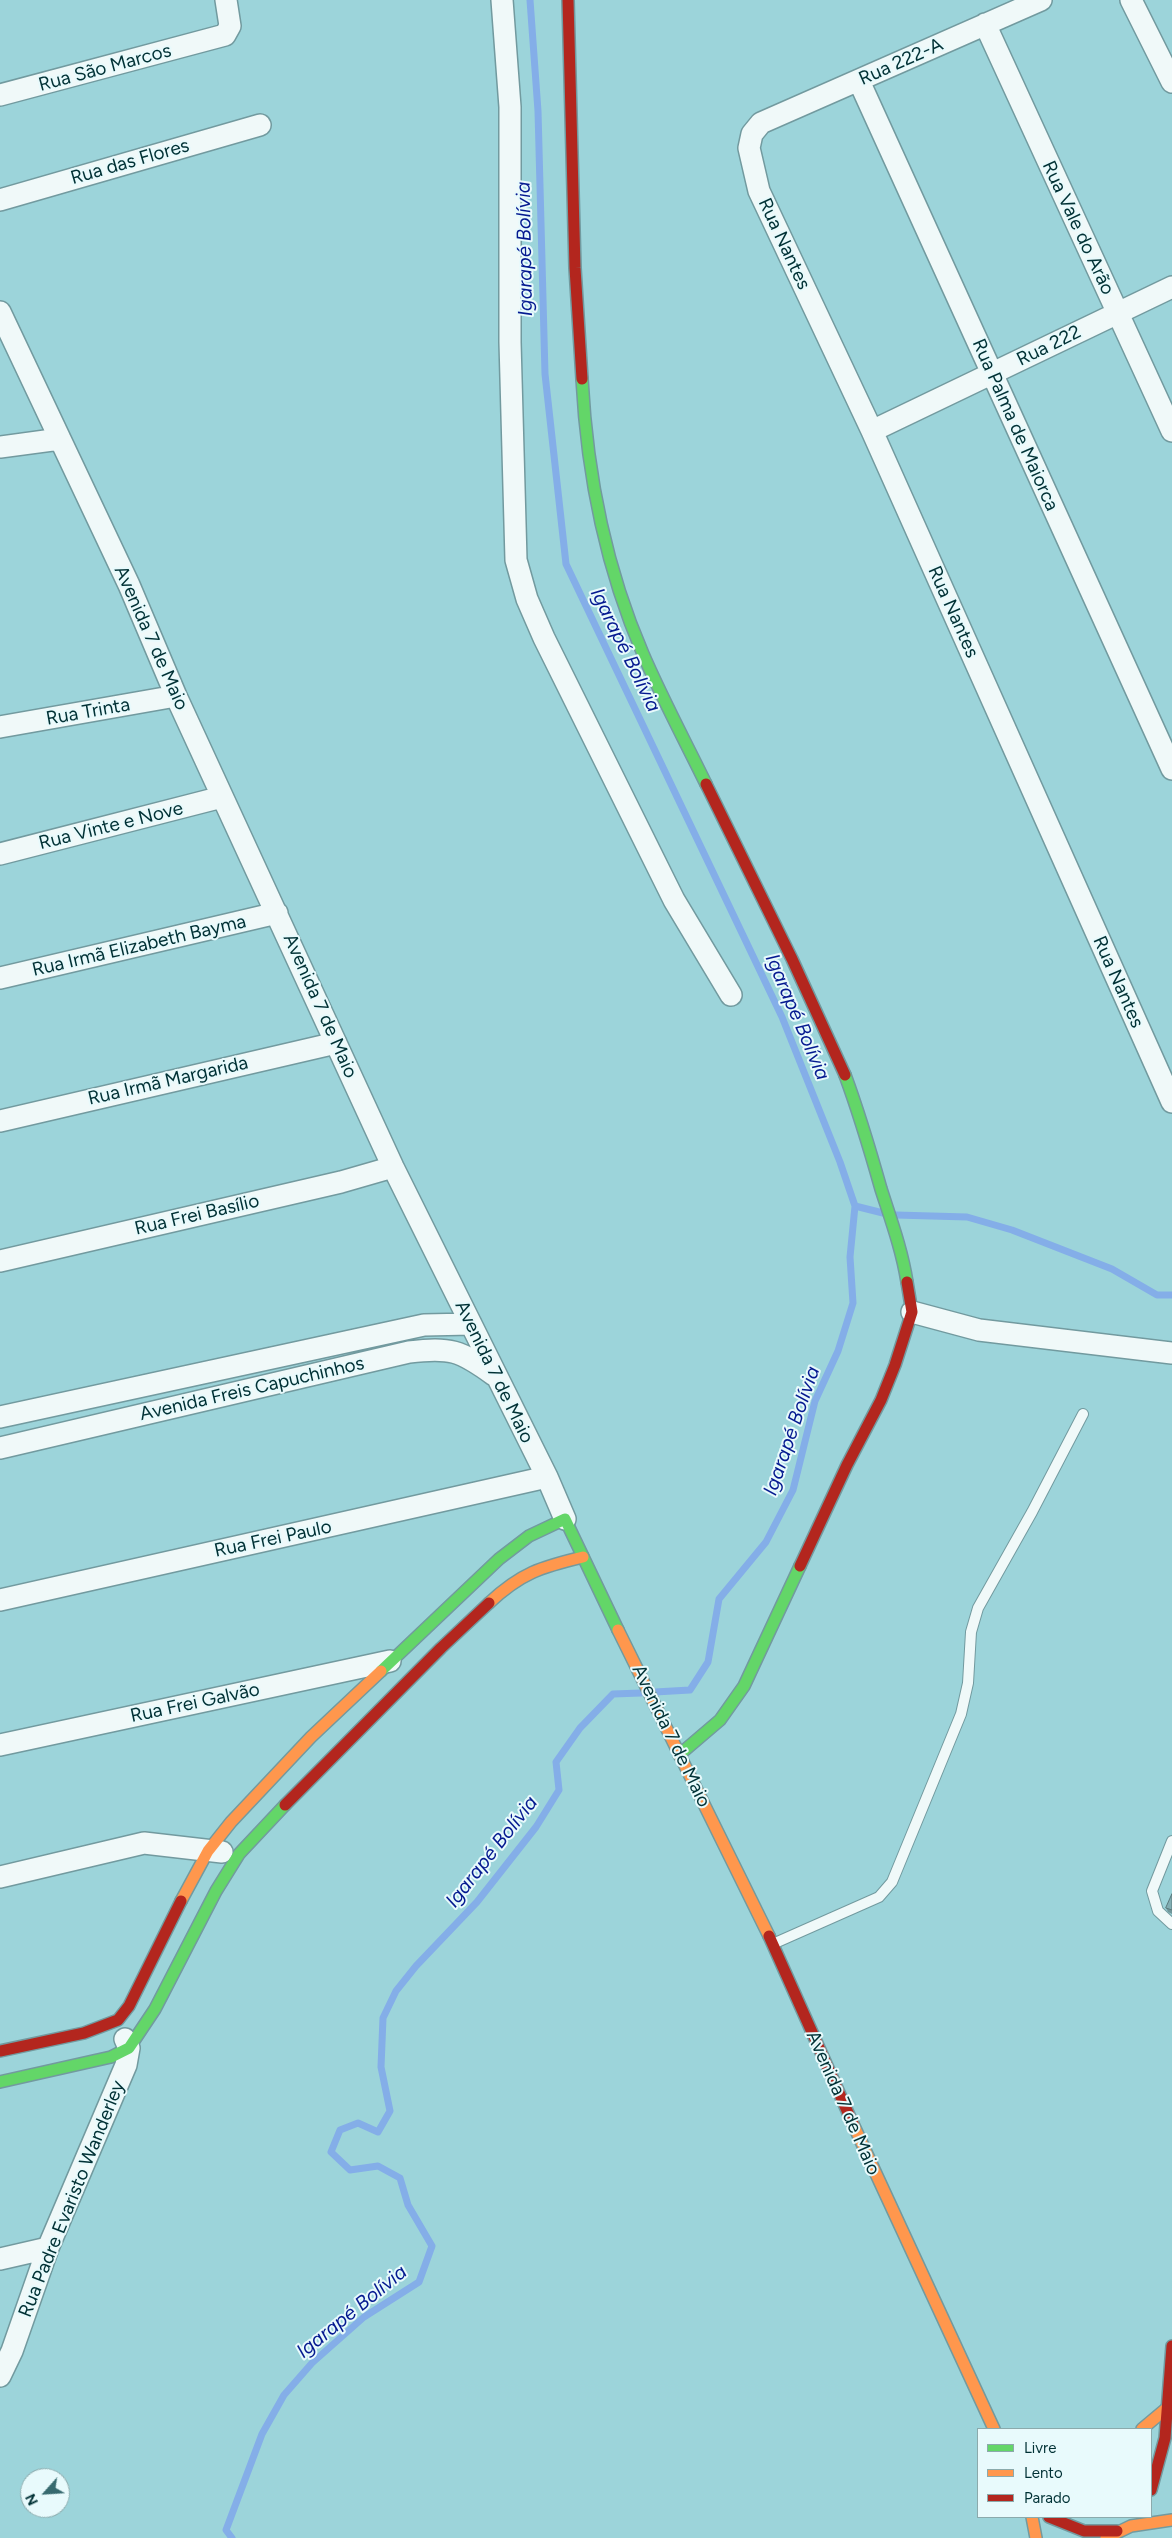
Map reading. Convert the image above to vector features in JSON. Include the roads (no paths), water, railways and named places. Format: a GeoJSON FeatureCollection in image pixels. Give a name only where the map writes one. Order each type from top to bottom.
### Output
{"type":"FeatureCollection","features":[{"type":"Feature","properties":{"kind":"street","name":"Rua São Marcos"},"geometry":{"type":"LineString","coordinates":[[0,95],[210,41],[225,35],[230,26],[226,0]]}},
{"type":"Feature","properties":{"kind":"street"},"geometry":{"type":"LineString","coordinates":[[502,0],[510,108],[510,342],[516,560],[527,599],[674,900],[731,994]]}},
{"type":"Feature","properties":{"kind":"street"},"geometry":{"type":"LineString","coordinates":[[568,0],[575,268],[584,421],[593,492],[614,575],[643,654],[792,959],[843,1070],[866,1132],[882,1191],[893,1221],[906,1270],[912,1312],[896,1365],[881,1400],[847,1465],[744,1686],[720,1720],[679,1755]]}},
{"type":"Feature","properties":{"kind":"street","name":"Rua 222-A"},"geometry":{"type":"LineString","coordinates":[[761,123],[1041,0]]}},
{"type":"Feature","properties":{"kind":"street"},"geometry":{"type":"LineString","coordinates":[[1132,0],[1172,82]]}},
{"type":"Feature","properties":{"kind":"street","name":"Rua Vale do Arão"},"geometry":{"type":"LineString","coordinates":[[985,24],[1172,431]]}},
{"type":"Feature","properties":{"kind":"street","name":"Rua Palma de Maiorca"},"geometry":{"type":"LineString","coordinates":[[859,81],[1172,769]]}},
{"type":"Feature","properties":{"kind":"street","name":"Rua Nantes"},"geometry":{"type":"LineString","coordinates":[[761,123],[752,134],[749,148],[759,191],[872,431],[1172,1102]]}},
{"type":"Feature","properties":{"kind":"street","name":"Rua das Flores"},"geometry":{"type":"LineString","coordinates":[[0,200],[260,125]]}},
{"type":"Feature","properties":{"kind":"street","name":"Rua 222"},"geometry":{"type":"LineString","coordinates":[[872,431],[1172,286]]}},
{"type":"Feature","properties":{"kind":"street","name":"Avenida 7 de Maio"},"geometry":{"type":"LineString","coordinates":[[0,312],[129,585],[176,696],[278,913],[393,1167],[546,1477],[665,1727],[774,1944],[879,2183],[994,2428]]}},
{"type":"Feature","properties":{"kind":"street"},"geometry":{"type":"LineString","coordinates":[[0,447],[60,439]]}},
{"type":"Feature","properties":{"kind":"street","name":"Rua Trinta"},"geometry":{"type":"LineString","coordinates":[[0,727],[176,696]]}},
{"type":"Feature","properties":{"kind":"street","name":"Rua Vinte e Nove"},"geometry":{"type":"LineString","coordinates":[[0,854],[222,797]]}},
{"type":"Feature","properties":{"kind":"street","name":"Rua Irmã Elizabeth Bayma"},"geometry":{"type":"LineString","coordinates":[[0,978],[278,913]]}},
{"type":"Feature","properties":{"kind":"street","name":"Rua Irmã Margarida"},"geometry":{"type":"LineString","coordinates":[[0,1120],[336,1043]]}},
{"type":"Feature","properties":{"kind":"street","name":"Rua Frei Basílio"},"geometry":{"type":"LineString","coordinates":[[0,1261],[341,1182],[393,1167]]}},
{"type":"Feature","properties":{"kind":"street"},"geometry":{"type":"LineString","coordinates":[[912,1312],[979,1330],[1172,1353]]}},
{"type":"Feature","properties":{"kind":"street","name":"Avenida Freis Capuchinhos"},"geometry":{"type":"LineString","coordinates":[[0,1416],[424,1325],[471,1324]]}},
{"type":"Feature","properties":{"kind":"street","name":"Avenida Freis Capuchinhos"},"geometry":{"type":"LineString","coordinates":[[0,1448],[409,1352],[434,1349],[454,1350],[473,1359],[498,1379]]}},
{"type":"Feature","properties":{"kind":"street","name":"Rua Frei Paulo"},"geometry":{"type":"LineString","coordinates":[[0,1600],[546,1477]]}},
{"type":"Feature","properties":{"kind":"street"},"geometry":{"type":"LineString","coordinates":[[0,2051],[84,2033],[118,2020],[129,2006],[140,1986],[166,1929],[208,1851],[231,1822],[311,1737],[499,1560],[529,1536],[565,1519]]}},
{"type":"Feature","properties":{"kind":"street"},"geometry":{"type":"LineString","coordinates":[[0,2082],[111,2057],[129,2048],[155,2009],[216,1891],[239,1854],[441,1648],[507,1586],[541,1567],[583,1557]]}},
{"type":"Feature","properties":{"kind":"street","name":"Rua Frei Galvão"},"geometry":{"type":"LineString","coordinates":[[0,1745],[390,1661]]}},
{"type":"Feature","properties":{"kind":"street"},"geometry":{"type":"LineString","coordinates":[[0,1877],[144,1843],[239,1854]]}},
{"type":"Feature","properties":{"kind":"street"},"geometry":{"type":"LineString","coordinates":[[118,2020],[129,2048]]}},
{"type":"Feature","properties":{"kind":"street","name":"Rua Padre Evaristo Wanderley"},"geometry":{"type":"LineString","coordinates":[[0,2376],[12,2351],[48,2248],[126,2065],[129,2048]]}},
{"type":"Feature","properties":{"kind":"street"},"geometry":{"type":"LineString","coordinates":[[0,2259],[48,2248]]}},
{"type":"Feature","properties":{"kind":"street"},"geometry":{"type":"LineString","coordinates":[[1152,2488],[1161,2468],[1167,2440],[1172,2346]]}},
{"type":"Feature","properties":{"kind":"street"},"geometry":{"type":"LineString","coordinates":[[1143,2428],[1168,2408]]}},
{"type":"Feature","properties":{"kind":"street"},"geometry":{"type":"LineString","coordinates":[[1032,2518],[1036,2538]]}},
{"type":"Feature","properties":{"kind":"street"},"geometry":{"type":"LineString","coordinates":[[1051,2518],[1084,2531],[1118,2531]]}},
{"type":"Feature","properties":{"kind":"street"},"geometry":{"type":"LineString","coordinates":[[1106,2538],[1134,2521],[1172,2520]]}},
{"type":"Feature","properties":{"kind":"lane"},"geometry":{"type":"LineString","coordinates":[[774,1944],[871,1902],[879,1897],[892,1882],[961,1714],[968,1683],[971,1632],[978,1608],[1032,1512],[1083,1414]]}},
{"type":"Feature","properties":{"kind":"lane"},"geometry":{"type":"LineString","coordinates":[[1172,1841],[1152,1891],[1158,1910],[1172,1924]]}},
{"type":"Feature","properties":{"kind":"waterway","name":"Igarapé Bolívia"},"geometry":{"type":"LineString","coordinates":[[530,0],[538,111],[545,374],[566,564],[782,1017],[840,1162],[855,1206],[850,1257],[853,1303],[838,1351],[815,1401],[793,1490],[766,1542],[719,1599],[708,1662],[690,1690],[655,1692]]}},
{"type":"Feature","properties":{"kind":"waterway"},"geometry":{"type":"LineString","coordinates":[[855,1206],[883,1213]]}},
{"type":"Feature","properties":{"kind":"waterway"},"geometry":{"type":"LineString","coordinates":[[896,1215],[967,1217],[1012,1230],[1112,1269],[1157,1295],[1172,1295]]}},
{"type":"Feature","properties":{"kind":"waterway","name":"Igarapé Bolívia"},"geometry":{"type":"LineString","coordinates":[[232,2538],[226,2530],[262,2434],[284,2395],[312,2363],[364,2317],[419,2282],[432,2246],[408,2205],[400,2178],[378,2166],[350,2170],[331,2152],[340,2130],[358,2123],[378,2132],[390,2111],[381,2067],[383,2018],[396,1991],[416,1966],[477,1902],[536,1827],[559,1790],[556,1762],[580,1728],[613,1694],[641,1693]]}}]}
